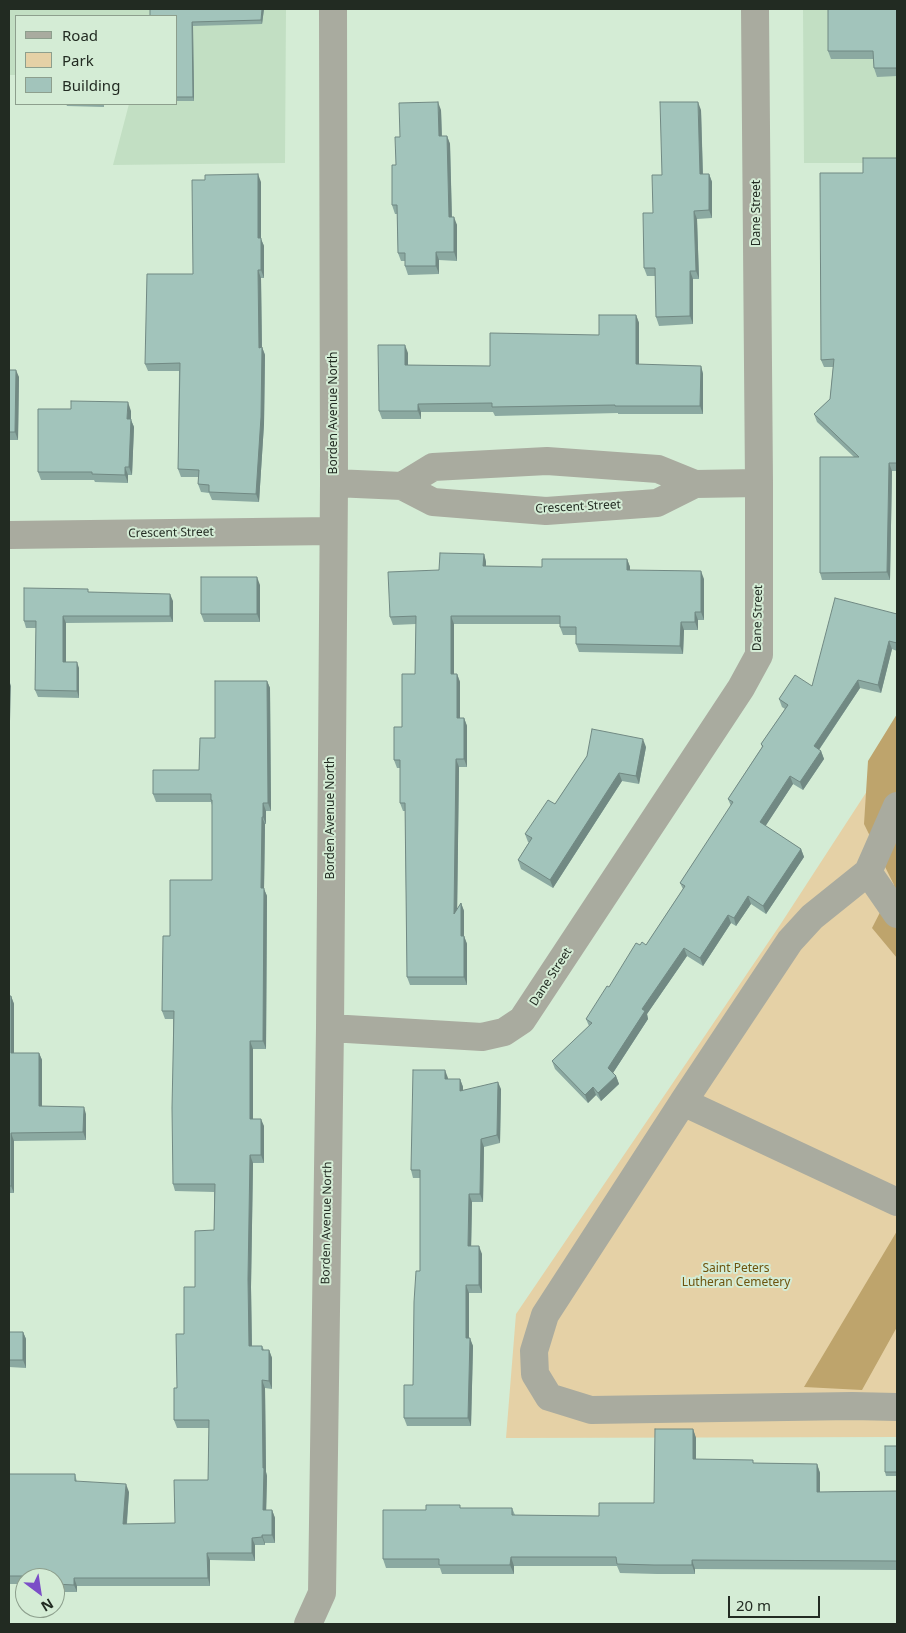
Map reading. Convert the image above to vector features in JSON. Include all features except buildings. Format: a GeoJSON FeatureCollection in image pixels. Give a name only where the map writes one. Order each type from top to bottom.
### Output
{"type":"FeatureCollection","features":[{"type":"Feature","properties":{"kind":"street","name":"Borden Avenue North"},"geometry":{"type":"LineString","coordinates":[[308,1624],[322,1593],[330,1028],[334,483],[332,9]]}},
{"type":"Feature","properties":{"kind":"street","name":"Dane Street"},"geometry":{"type":"LineString","coordinates":[[330,1028],[482,1037],[504,1032],[522,1020],[741,688],[759,656],[755,9]]}},
{"type":"Feature","properties":{"kind":"street","name":"Crescent Street"},"geometry":{"type":"LineString","coordinates":[[402,486],[433,466],[547,461],[658,469],[695,484],[759,483]]}},
{"type":"Feature","properties":{"kind":"street","name":"Crescent Street"},"geometry":{"type":"LineString","coordinates":[[334,483],[402,486],[433,502],[546,511],[657,503],[695,484]]}},
{"type":"Feature","properties":{"kind":"street","name":"Crescent Street"},"geometry":{"type":"LineString","coordinates":[[9,535],[333,531]]}},
{"type":"Feature","properties":{"kind":"street"},"geometry":{"type":"LineString","coordinates":[[897,806],[868,872],[812,917],[790,941],[683,1102],[545,1316],[534,1351],[534,1374],[549,1397],[590,1410],[897,1407]]}},
{"type":"Feature","properties":{"kind":"street"},"geometry":{"type":"LineString","coordinates":[[868,872],[897,914]]}},
{"type":"Feature","properties":{"kind":"street"},"geometry":{"type":"LineString","coordinates":[[683,1102],[897,1202]]}},
{"type":"Feature","properties":{"kind":"shaded area"},"geometry":{"type":"Polygon","coordinates":[[[9,9],[286,9],[285,163],[113,165],[129,105],[178,105],[178,15],[15,15],[15,75],[9,75],[9,9]]]}},
{"type":"Feature","properties":{"kind":"shaded area"},"geometry":{"type":"Polygon","coordinates":[[[803,9],[897,9],[897,163],[804,163],[803,9]]]}},
{"type":"Feature","properties":{"kind":"shaded area"},"geometry":{"type":"Polygon","coordinates":[[[897,714],[897,958],[872,928],[894,885],[864,824],[868,761],[897,714]]]}},
{"type":"Feature","properties":{"kind":"shaded area"},"geometry":{"type":"Polygon","coordinates":[[[897,1231],[897,1327],[862,1390],[804,1387],[897,1231]]]}},
{"type":"Feature","properties":{"kind":"green space","name":"Saint Peters Lutheran Cemetery"},"geometry":{"type":"Polygon","coordinates":[[[897,745],[897,1437],[506,1438],[516,1314],[780,925],[897,745]]]}}]}
